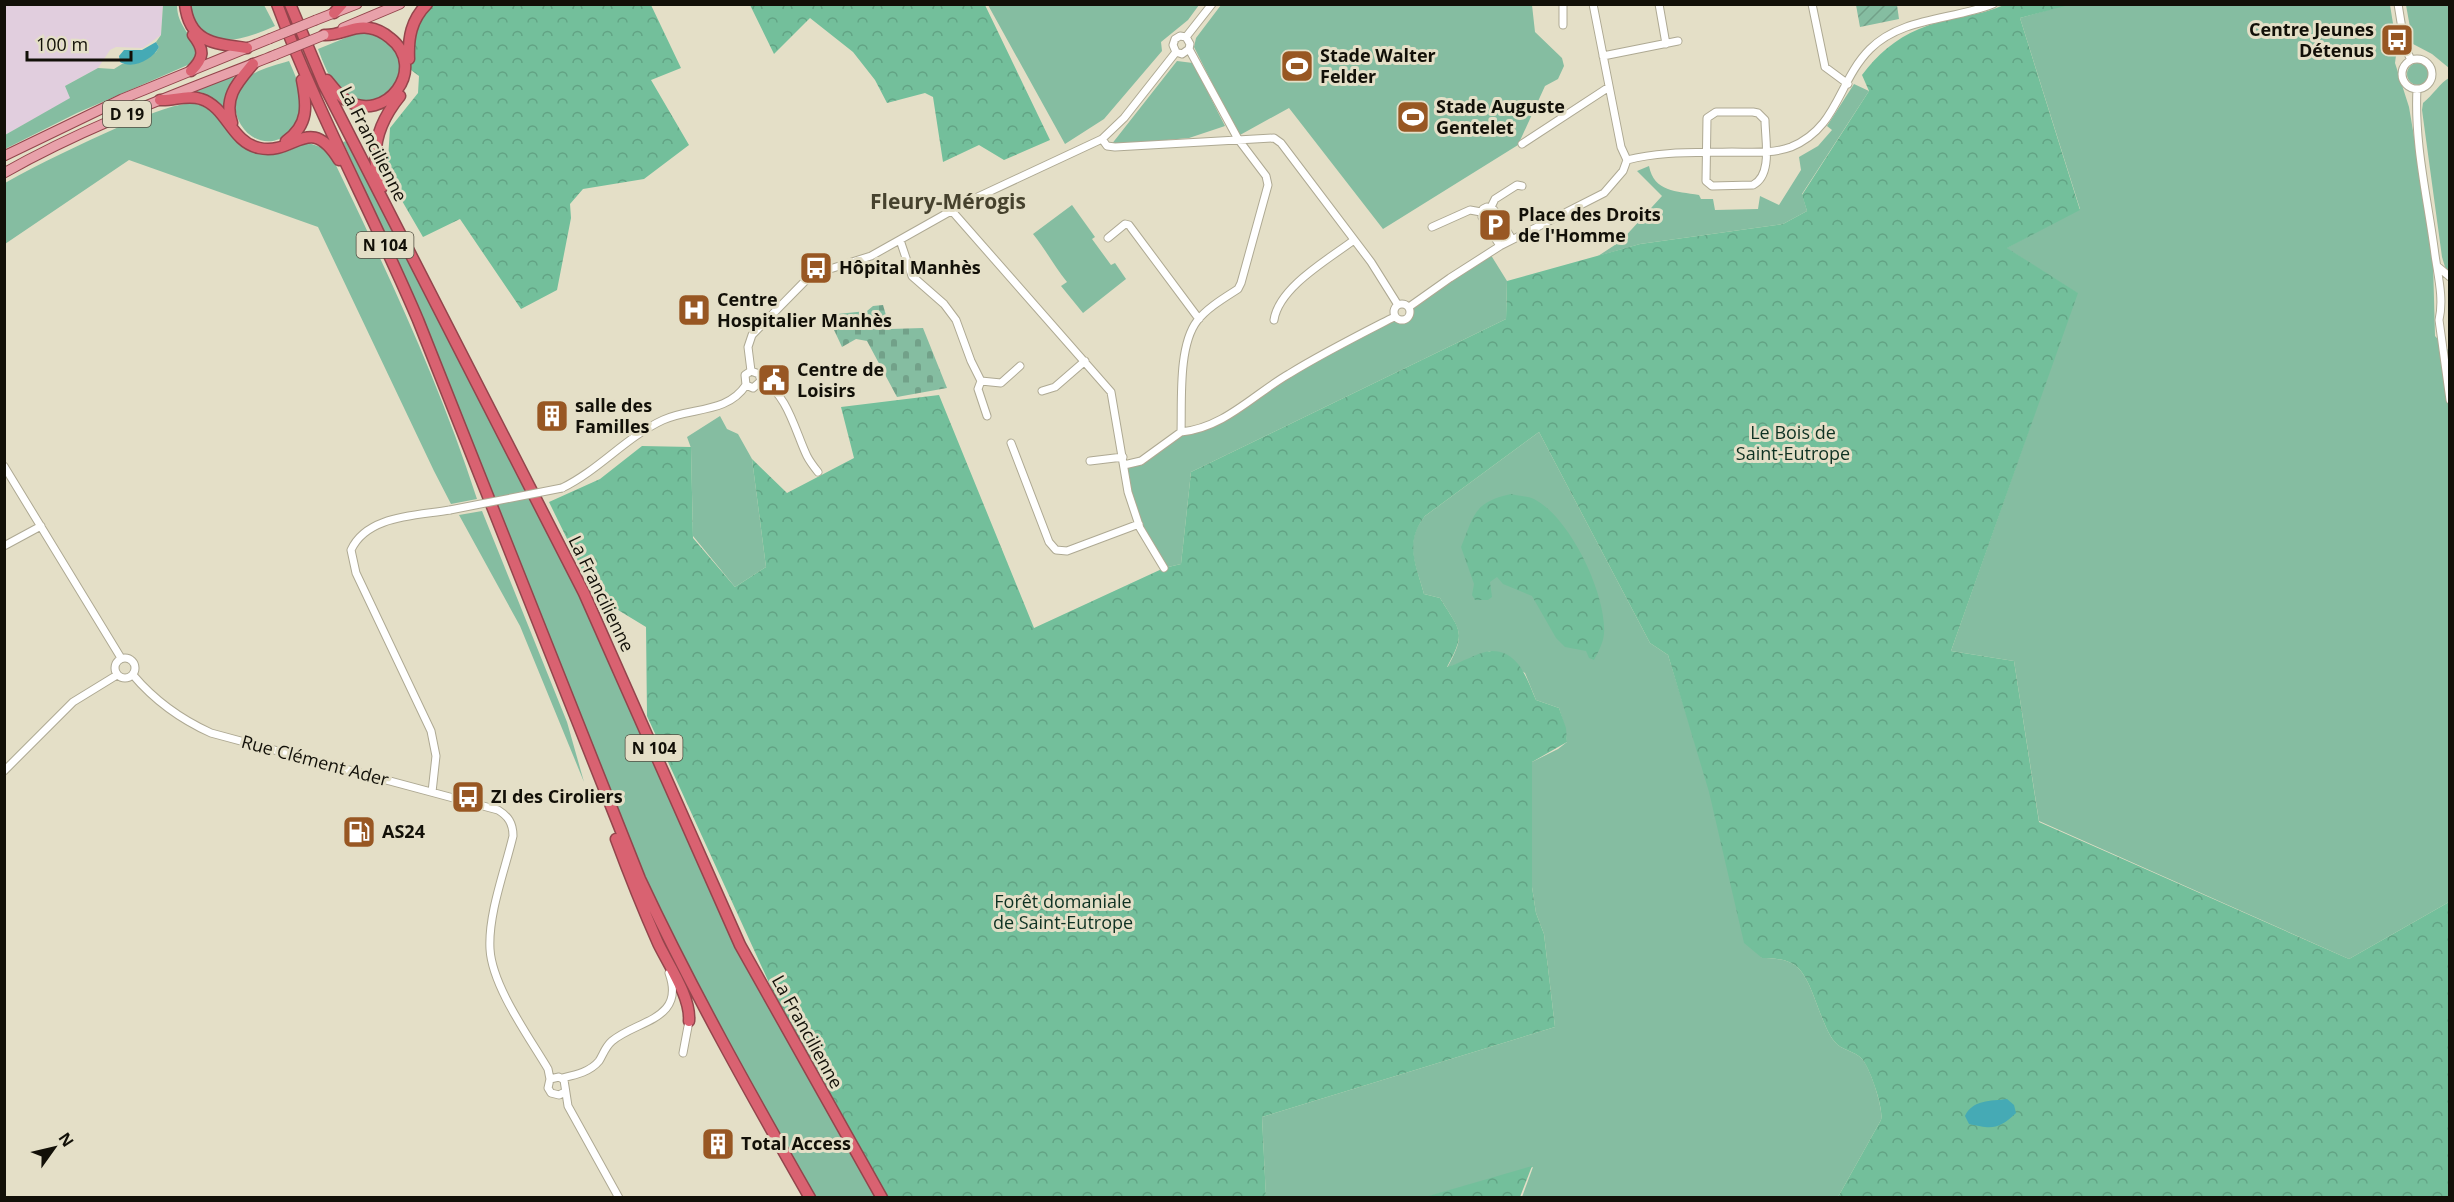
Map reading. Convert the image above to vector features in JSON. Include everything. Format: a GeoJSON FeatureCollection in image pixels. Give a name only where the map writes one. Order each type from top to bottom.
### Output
{"type":"FeatureCollection","features":[{"type":"Feature","properties":{"kind":"highway"},"geometry":{"type":"LineString","coordinates":[[183,4],[192,26],[201,36],[221,46],[247,48]]}},
{"type":"Feature","properties":{"kind":"highway"},"geometry":{"type":"LineString","coordinates":[[183,4],[183,16],[188,29],[203,52],[201,60],[191,71]]}},
{"type":"Feature","properties":{"kind":"highway"},"geometry":{"type":"LineString","coordinates":[[334,14],[342,4]]}},
{"type":"Feature","properties":{"kind":"highway"},"geometry":{"type":"LineString","coordinates":[[384,202],[384,189],[375,159],[377,139],[388,112],[408,81],[411,70],[408,45],[410,34],[419,13],[427,4]]}},
{"type":"Feature","properties":{"kind":"highway","name":"La Francilienne"},"geometry":{"type":"LineString","coordinates":[[276,6],[422,329],[640,879],[679,962],[728,1054],[810,1197]]}},
{"type":"Feature","properties":{"kind":"highway","name":"La Francilienne"},"geometry":{"type":"LineString","coordinates":[[292,6],[318,72],[584,593],[740,945],[882,1197]]}},
{"type":"Feature","properties":{"kind":"highway"},"geometry":{"type":"LineString","coordinates":[[318,72],[348,101],[369,106],[388,100],[395,93],[406,68],[402,50],[388,36],[379,31],[360,27],[334,36],[324,35]]}},
{"type":"Feature","properties":{"kind":"highway"},"geometry":{"type":"LineString","coordinates":[[253,64],[233,90],[229,111],[232,122],[240,134],[249,141],[265,146],[285,141],[295,134],[304,120],[306,100],[301,65]]}},
{"type":"Feature","properties":{"kind":"highway"},"geometry":{"type":"LineString","coordinates":[[160,100],[170,101],[193,97],[210,103],[238,137],[256,148],[277,148],[297,139],[318,139],[328,146],[340,163],[350,171]]}},
{"type":"Feature","properties":{"kind":"highway"},"geometry":{"type":"LineString","coordinates":[[603,790],[603,806],[658,943],[681,990],[690,1013],[689,1021]]}},
{"type":"Feature","properties":{"kind":"main road"},"geometry":{"type":"LineString","coordinates":[[334,14],[357,4]]}},
{"type":"Feature","properties":{"kind":"main road"},"geometry":{"type":"LineString","coordinates":[[324,35],[400,4]]}},
{"type":"Feature","properties":{"kind":"main road","name":"D 19"},"geometry":{"type":"LineString","coordinates":[[4,156],[122,99],[334,14]]}},
{"type":"Feature","properties":{"kind":"main road","name":"D 19"},"geometry":{"type":"LineString","coordinates":[[4,173],[53,147],[160,100],[324,35]]}},
{"type":"Feature","properties":{"kind":"street"},"geometry":{"type":"LineString","coordinates":[[1186,38],[1212,4]]}},
{"type":"Feature","properties":{"kind":"street"},"geometry":{"type":"LineString","coordinates":[[1563,4],[1563,25]]}},
{"type":"Feature","properties":{"kind":"street"},"geometry":{"type":"LineString","coordinates":[[1394,317],[1401,321],[1405,320],[1408,317],[1409,308],[1450,278],[1512,239],[1604,193],[1623,171],[1627,160],[1621,147],[1593,4]]}},
{"type":"Feature","properties":{"kind":"street"},"geometry":{"type":"LineString","coordinates":[[1659,4],[1666,44]]}},
{"type":"Feature","properties":{"kind":"street"},"geometry":{"type":"LineString","coordinates":[[1812,4],[1825,67],[1848,84]]}},
{"type":"Feature","properties":{"kind":"street"},"geometry":{"type":"LineString","coordinates":[[1627,160],[1659,153],[1765,152],[1790,147],[1815,133],[1825,122],[1858,63],[1870,49],[1896,32],[1912,25],[1993,4]]}},
{"type":"Feature","properties":{"kind":"street"},"geometry":{"type":"LineString","coordinates":[[2398,4],[2405,47],[2410,60]]}},
{"type":"Feature","properties":{"kind":"street"},"geometry":{"type":"LineString","coordinates":[[1181,432],[1186,349],[1189,336],[1199,319],[1238,289],[1268,184],[1266,176],[1238,139],[1189,49],[1190,44],[1186,38],[1180,36],[1174,39],[1173,45],[1176,52],[1182,54],[1189,49]]}},
{"type":"Feature","properties":{"kind":"street"},"geometry":{"type":"LineString","coordinates":[[1603,56],[1678,41]]}},
{"type":"Feature","properties":{"kind":"street"},"geometry":{"type":"LineString","coordinates":[[750,371],[748,347],[750,339],[811,275],[871,256],[952,211],[1102,139],[1124,118],[1176,52]]}},
{"type":"Feature","properties":{"kind":"street"},"geometry":{"type":"LineString","coordinates":[[2410,60],[2424,60],[2432,71],[2430,82],[2417,89],[2408,85],[2403,76],[2404,67],[2410,60]]}},
{"type":"Feature","properties":{"kind":"street"},"geometry":{"type":"LineString","coordinates":[[1522,144],[1610,87]]}},
{"type":"Feature","properties":{"kind":"street"},"geometry":{"type":"LineString","coordinates":[[2417,89],[2416,114],[2419,143],[2437,266],[2442,308],[2439,320],[2450,400]]}},
{"type":"Feature","properties":{"kind":"street"},"geometry":{"type":"LineString","coordinates":[[1713,113],[1758,113],[1765,120],[1765,152],[1765,174],[1759,182],[1712,186],[1706,181],[1707,118],[1713,113]]}},
{"type":"Feature","properties":{"kind":"street"},"geometry":{"type":"LineString","coordinates":[[1102,139],[1107,146],[1114,147],[1269,137],[1278,140],[1371,262],[1398,305]]}},
{"type":"Feature","properties":{"kind":"street"},"geometry":{"type":"LineString","coordinates":[[1491,207],[1495,199],[1516,185],[1522,186]]}},
{"type":"Feature","properties":{"kind":"street"},"geometry":{"type":"LineString","coordinates":[[1491,207],[1512,239]]}},
{"type":"Feature","properties":{"kind":"street"},"geometry":{"type":"LineString","coordinates":[[1481,212],[1491,207]]}},
{"type":"Feature","properties":{"kind":"street"},"geometry":{"type":"LineString","coordinates":[[1432,227],[1470,210],[1481,212]]}},
{"type":"Feature","properties":{"kind":"street"},"geometry":{"type":"LineString","coordinates":[[952,211],[1107,386],[1113,398],[1128,492],[1139,524],[1164,568]]}},
{"type":"Feature","properties":{"kind":"street"},"geometry":{"type":"LineString","coordinates":[[1481,212],[1500,246]]}},
{"type":"Feature","properties":{"kind":"street"},"geometry":{"type":"LineString","coordinates":[[1108,238],[1125,224],[1129,225],[1199,319]]}},
{"type":"Feature","properties":{"kind":"street"},"geometry":{"type":"LineString","coordinates":[[900,240],[912,276],[950,309],[956,320],[981,381],[978,389],[987,416]]}},
{"type":"Feature","properties":{"kind":"street"},"geometry":{"type":"LineString","coordinates":[[1274,320],[1275,310],[1292,288],[1354,240]]}},
{"type":"Feature","properties":{"kind":"street"},"geometry":{"type":"LineString","coordinates":[[2437,266],[2450,277]]}},
{"type":"Feature","properties":{"kind":"street"},"geometry":{"type":"LineString","coordinates":[[1394,317],[1393,311],[1398,305],[1406,304],[1409,308]]}},
{"type":"Feature","properties":{"kind":"street"},"geometry":{"type":"LineString","coordinates":[[1090,461],[1141,461],[1181,432],[1202,427],[1231,415],[1287,374],[1394,317]]}},
{"type":"Feature","properties":{"kind":"street"},"geometry":{"type":"LineString","coordinates":[[1042,391],[1054,387],[1085,361]]}},
{"type":"Feature","properties":{"kind":"street"},"geometry":{"type":"LineString","coordinates":[[981,381],[1001,383],[1020,366]]}},
{"type":"Feature","properties":{"kind":"street"},"geometry":{"type":"LineString","coordinates":[[750,371],[759,374],[760,381]]}},
{"type":"Feature","properties":{"kind":"street"},"geometry":{"type":"LineString","coordinates":[[432,792],[436,756],[430,731],[360,577],[356,573],[351,550],[358,539],[364,533],[386,521],[562,488],[580,478],[644,431],[671,417],[728,402],[736,397],[746,385],[745,375],[750,371]]}},
{"type":"Feature","properties":{"kind":"street"},"geometry":{"type":"LineString","coordinates":[[746,385],[753,387],[760,381]]}},
{"type":"Feature","properties":{"kind":"street"},"geometry":{"type":"LineString","coordinates":[[760,381],[772,388],[795,423],[807,456],[818,472]]}},
{"type":"Feature","properties":{"kind":"street"},"geometry":{"type":"LineString","coordinates":[[1011,443],[1049,542],[1056,550],[1067,551],[1139,524]]}},
{"type":"Feature","properties":{"kind":"street"},"geometry":{"type":"LineString","coordinates":[[4,466],[121,658]]}},
{"type":"Feature","properties":{"kind":"street"},"geometry":{"type":"LineString","coordinates":[[4,546],[41,526]]}},
{"type":"Feature","properties":{"kind":"street"},"geometry":{"type":"LineString","coordinates":[[117,675],[115,666],[121,658]]}},
{"type":"Feature","properties":{"kind":"street"},"geometry":{"type":"LineString","coordinates":[[117,675],[125,678],[133,675],[135,669],[133,662],[128,658],[121,658]]}},
{"type":"Feature","properties":{"kind":"street"},"geometry":{"type":"LineString","coordinates":[[4,771],[73,702],[117,675]]}},
{"type":"Feature","properties":{"kind":"street","name":"Rue Clément Ader"},"geometry":{"type":"LineString","coordinates":[[133,675],[166,708],[194,726],[211,733],[498,810],[505,814],[510,821],[513,836],[492,922],[490,948],[499,984],[548,1069]]}},
{"type":"Feature","properties":{"kind":"street"},"geometry":{"type":"LineString","coordinates":[[550,1079],[581,1073],[593,1066],[612,1041],[668,1008],[674,990],[658,943]]}},
{"type":"Feature","properties":{"kind":"street"},"geometry":{"type":"LineString","coordinates":[[683,1053],[689,1021]]}},
{"type":"Feature","properties":{"kind":"street"},"geometry":{"type":"LineString","coordinates":[[548,1069],[561,1078],[566,1086],[564,1092],[568,1106],[619,1197]]}},
{"type":"Feature","properties":{"kind":"street"},"geometry":{"type":"LineString","coordinates":[[548,1069],[550,1079],[548,1088],[568,1106]]}},
{"type":"Feature","properties":{"kind":"street"},"geometry":{"type":"LineString","coordinates":[[556,1095],[564,1092]]}},
{"type":"Feature","properties":{"kind":"shaded area"},"geometry":{"type":"Polygon","coordinates":[[[5,5],[163,5],[161,35],[143,48],[116,47],[110,50],[98,68],[65,86],[71,98],[5,135],[5,5]]]}},
{"type":"Feature","properties":{"kind":"green space"},"geometry":{"type":"Polygon","coordinates":[[[2069,4],[2390,5],[2397,48],[2395,63],[2409,107],[2427,214],[2433,262],[2435,336],[2449,351],[2449,902],[2349,959],[2039,821],[2014,661],[1951,651],[2077,293],[2006,248],[2080,209],[2020,18],[2069,4]]]}},
{"type":"Feature","properties":{"kind":"green space"},"geometry":{"type":"Polygon","coordinates":[[[163,5],[177,5],[182,25],[197,53],[190,64],[77,113],[5,149],[5,135],[70,98],[65,86],[98,68],[114,69],[122,64],[140,62],[156,52],[159,47],[156,42],[161,35],[163,5]]]}},
{"type":"Feature","properties":{"kind":"green space"},"geometry":{"type":"Polygon","coordinates":[[[190,5],[264,5],[275,26],[235,39],[211,38],[194,21],[190,5]]]}},
{"type":"Feature","properties":{"kind":"green space"},"geometry":{"type":"Polygon","coordinates":[[[427,5],[651,5],[681,68],[651,80],[689,145],[644,179],[583,189],[570,204],[571,218],[557,290],[521,309],[460,219],[423,237],[387,175],[390,128],[418,93],[419,76],[411,70],[408,45],[427,5]]]}},
{"type":"Feature","properties":{"kind":"green space"},"geometry":{"type":"Polygon","coordinates":[[[750,5],[985,5],[1050,140],[1004,160],[979,145],[943,162],[933,97],[925,93],[887,103],[875,80],[853,52],[810,18],[774,54],[750,5]]]}},
{"type":"Feature","properties":{"kind":"green space"},"geometry":{"type":"Polygon","coordinates":[[[988,5],[1199,5],[1188,20],[1161,42],[1162,51],[1104,119],[1065,144],[988,5]]]}},
{"type":"Feature","properties":{"kind":"green space","name":"Stade Auguste Gentelet"},"geometry":{"type":"Polygon","coordinates":[[[1221,5],[1532,5],[1535,32],[1562,58],[1564,66],[1558,79],[1545,86],[1518,145],[1383,229],[1289,108],[1240,135],[1236,131],[1194,47],[1196,38],[1221,5]]]}},
{"type":"Feature","properties":{"kind":"green space"},"geometry":{"type":"Polygon","coordinates":[[[1856,5],[1897,5],[1899,19],[1860,27],[1856,5]]]}},
{"type":"Feature","properties":{"kind":"green space"},"geometry":{"type":"Polygon","coordinates":[[[2004,5],[2069,5],[2020,18],[2080,210],[2007,248],[2078,293],[1951,651],[2014,661],[2039,822],[2349,959],[2449,902],[2449,1197],[1838,1197],[1881,1120],[1880,1107],[1872,1079],[1862,1059],[1838,1045],[1830,1035],[1803,973],[1793,964],[1785,961],[1762,958],[1744,943],[1709,792],[1668,655],[1650,643],[1539,432],[1425,516],[1415,535],[1413,545],[1415,563],[1424,594],[1440,598],[1458,631],[1457,646],[1447,667],[1492,651],[1509,656],[1521,668],[1536,700],[1559,708],[1566,728],[1567,742],[1532,762],[1532,887],[1536,913],[1544,934],[1555,1027],[1262,1117],[1266,1197],[888,1197],[787,1022],[647,716],[646,627],[595,596],[549,502],[600,479],[642,446],[691,447],[693,538],[735,587],[766,567],[752,459],[787,493],[854,458],[841,407],[939,395],[1034,628],[1164,568],[1181,564],[1191,472],[1506,319],[1507,281],[1640,244],[1783,224],[1807,211],[1802,195],[1869,91],[1862,75],[1874,61],[1894,43],[1919,29],[2004,5]]]}},
{"type":"Feature","properties":{"kind":"green space"},"geometry":{"type":"Polygon","coordinates":[[[2406,5],[2449,5],[2449,68],[2432,54],[2413,44],[2406,5]]]}},
{"type":"Feature","properties":{"kind":"green space"},"geometry":{"type":"Polygon","coordinates":[[[360,32],[377,34],[392,45],[401,61],[400,78],[386,98],[357,101],[343,95],[332,81],[318,49],[360,32]]]}},
{"type":"Feature","properties":{"kind":"green space"},"geometry":{"type":"Polygon","coordinates":[[[289,61],[303,100],[300,120],[293,130],[278,139],[264,141],[252,137],[243,127],[237,115],[235,101],[239,88],[254,73],[289,61]]]}},
{"type":"Feature","properties":{"kind":"green space"},"geometry":{"type":"Polygon","coordinates":[[[1177,61],[1193,63],[1225,126],[1189,138],[1111,145],[1177,61]]]}},
{"type":"Feature","properties":{"kind":"green space"},"geometry":{"type":"Polygon","coordinates":[[[2418,63],[2426,66],[2429,74],[2426,82],[2418,85],[2410,82],[2407,74],[2410,66],[2418,63]]]}},
{"type":"Feature","properties":{"kind":"green space"},"geometry":{"type":"Polygon","coordinates":[[[232,75],[235,80],[226,105],[222,107],[195,92],[197,89],[232,75]]]}},
{"type":"Feature","properties":{"kind":"green space"},"geometry":{"type":"Polygon","coordinates":[[[2449,78],[2450,272],[2445,267],[2442,257],[2422,110],[2423,103],[2449,78]]]}},
{"type":"Feature","properties":{"kind":"green space"},"geometry":{"type":"Polygon","coordinates":[[[1854,84],[1869,91],[1802,194],[1807,211],[1783,224],[1640,244],[1598,256],[1621,241],[1662,196],[1637,171],[1649,166],[1652,175],[1661,186],[1674,191],[1699,195],[1701,199],[1713,199],[1715,210],[1758,209],[1760,196],[1779,205],[1801,170],[1799,157],[1818,146],[1832,130],[1827,126],[1854,84]]]}},
{"type":"Feature","properties":{"kind":"green space"},"geometry":{"type":"Polygon","coordinates":[[[191,103],[215,114],[250,151],[263,154],[280,153],[306,142],[323,148],[332,157],[392,283],[429,368],[477,499],[451,504],[318,227],[129,160],[5,244],[5,183],[121,126],[164,109],[191,103]]]}},
{"type":"Feature","properties":{"kind":"green space"},"geometry":{"type":"Polygon","coordinates":[[[347,141],[592,619],[739,953],[877,1197],[815,1197],[705,1001],[661,913],[612,797],[415,302],[343,142],[347,141]]]}},
{"type":"Feature","properties":{"kind":"green space"},"geometry":{"type":"Polygon","coordinates":[[[1072,205],[1095,237],[1092,239],[1111,265],[1115,263],[1126,279],[1083,313],[1061,286],[1067,282],[1033,234],[1072,205]]]}},
{"type":"Feature","properties":{"kind":"green space"},"geometry":{"type":"Polygon","coordinates":[[[1489,252],[1507,281],[1506,319],[1191,472],[1181,564],[1164,568],[1140,528],[1124,465],[1131,464],[1176,438],[1202,427],[1394,317],[1400,321],[1408,317],[1409,307],[1489,252]]]}},
{"type":"Feature","properties":{"kind":"green space"},"geometry":{"type":"Polygon","coordinates":[[[883,305],[890,329],[923,328],[947,388],[897,397],[867,341],[856,339],[842,347],[827,315],[867,311],[873,306],[883,305]]]}},
{"type":"Feature","properties":{"kind":"green space"},"geometry":{"type":"Polygon","coordinates":[[[720,416],[727,429],[738,434],[752,459],[766,567],[735,587],[693,536],[691,448],[687,437],[720,416]]]}},
{"type":"Feature","properties":{"kind":"green space"},"geometry":{"type":"Polygon","coordinates":[[[1539,432],[1650,643],[1668,655],[1762,958],[1785,961],[1793,964],[1803,973],[1830,1035],[1838,1045],[1862,1059],[1872,1079],[1880,1107],[1881,1120],[1838,1197],[1522,1197],[1533,1167],[1427,1197],[1266,1198],[1262,1117],[1555,1027],[1544,934],[1536,913],[1532,887],[1532,762],[1567,742],[1559,708],[1536,700],[1525,673],[1490,651],[1447,668],[1459,639],[1456,625],[1440,598],[1424,594],[1413,554],[1414,535],[1425,516],[1539,432]]]}},
{"type":"Feature","properties":{"kind":"green space"},"geometry":{"type":"Polygon","coordinates":[[[1511,494],[1534,499],[1547,508],[1561,522],[1584,559],[1593,579],[1603,618],[1604,634],[1594,660],[1589,658],[1586,651],[1565,647],[1556,638],[1532,596],[1503,584],[1497,577],[1490,582],[1492,597],[1488,600],[1475,600],[1472,595],[1474,584],[1461,547],[1473,519],[1482,506],[1498,497],[1511,494]]]}},
{"type":"Feature","properties":{"kind":"green space"},"geometry":{"type":"Polygon","coordinates":[[[482,511],[567,722],[584,782],[520,626],[459,515],[482,511]]]}},
{"type":"Feature","properties":{"kind":"green space"},"geometry":{"type":"Polygon","coordinates":[[[1532,1166],[1520,1197],[1425,1197],[1532,1166]]]}},
{"type":"Feature","properties":{"kind":"water"},"geometry":{"type":"Polygon","coordinates":[[[156,42],[159,47],[152,56],[142,62],[131,65],[120,62],[119,56],[124,50],[142,50],[156,42]]]}},
{"type":"Feature","properties":{"kind":"water"},"geometry":{"type":"Polygon","coordinates":[[[2007,1099],[2014,1105],[2016,1113],[2004,1123],[1994,1127],[1969,1124],[1965,1116],[1972,1107],[1983,1102],[2007,1099]]]}},
{"type":"Feature","properties":{"kind":"place","name":"Centre Jeunes Détenus"},"geometry":{"type":"Point","coordinates":[2397,40]}},
{"type":"Feature","properties":{"kind":"place","name":"Stade Walter Felder"},"geometry":{"type":"Point","coordinates":[1297,66]}},
{"type":"Feature","properties":{"kind":"place","name":"Stade Auguste Gentelet"},"geometry":{"type":"Point","coordinates":[1413,117]}},
{"type":"Feature","properties":{"kind":"place","name":"Place des Droits de l'Homme"},"geometry":{"type":"Point","coordinates":[1495,225]}},
{"type":"Feature","properties":{"kind":"place","name":"Hôpital Manhès"},"geometry":{"type":"Point","coordinates":[816,268]}},
{"type":"Feature","properties":{"kind":"place","name":"Centre Hospitalier Manhès"},"geometry":{"type":"Point","coordinates":[694,310]}},
{"type":"Feature","properties":{"kind":"place","name":"Centre de Loisirs"},"geometry":{"type":"Point","coordinates":[774,380]}},
{"type":"Feature","properties":{"kind":"place","name":"salle des Familles"},"geometry":{"type":"Point","coordinates":[552,416]}},
{"type":"Feature","properties":{"kind":"place","name":"ZI des Ciroliers"},"geometry":{"type":"Point","coordinates":[468,797]}},
{"type":"Feature","properties":{"kind":"place","name":"AS24"},"geometry":{"type":"Point","coordinates":[359,832]}},
{"type":"Feature","properties":{"kind":"place","name":"Total Access"},"geometry":{"type":"Point","coordinates":[718,1144]}},
{"type":"Feature","properties":{"kind":"district","name":"Fleury-Mérogis"},"geometry":{"type":"Point","coordinates":[948,202]}},
{"type":"Feature","properties":{"kind":"park label","name":"Le Bois de Saint-Eutrope"},"geometry":{"type":"Point","coordinates":[1793,443]}},
{"type":"Feature","properties":{"kind":"park label","name":"Forêt domaniale de Saint-Eutrope"},"geometry":{"type":"Point","coordinates":[1063,912]}}]}
